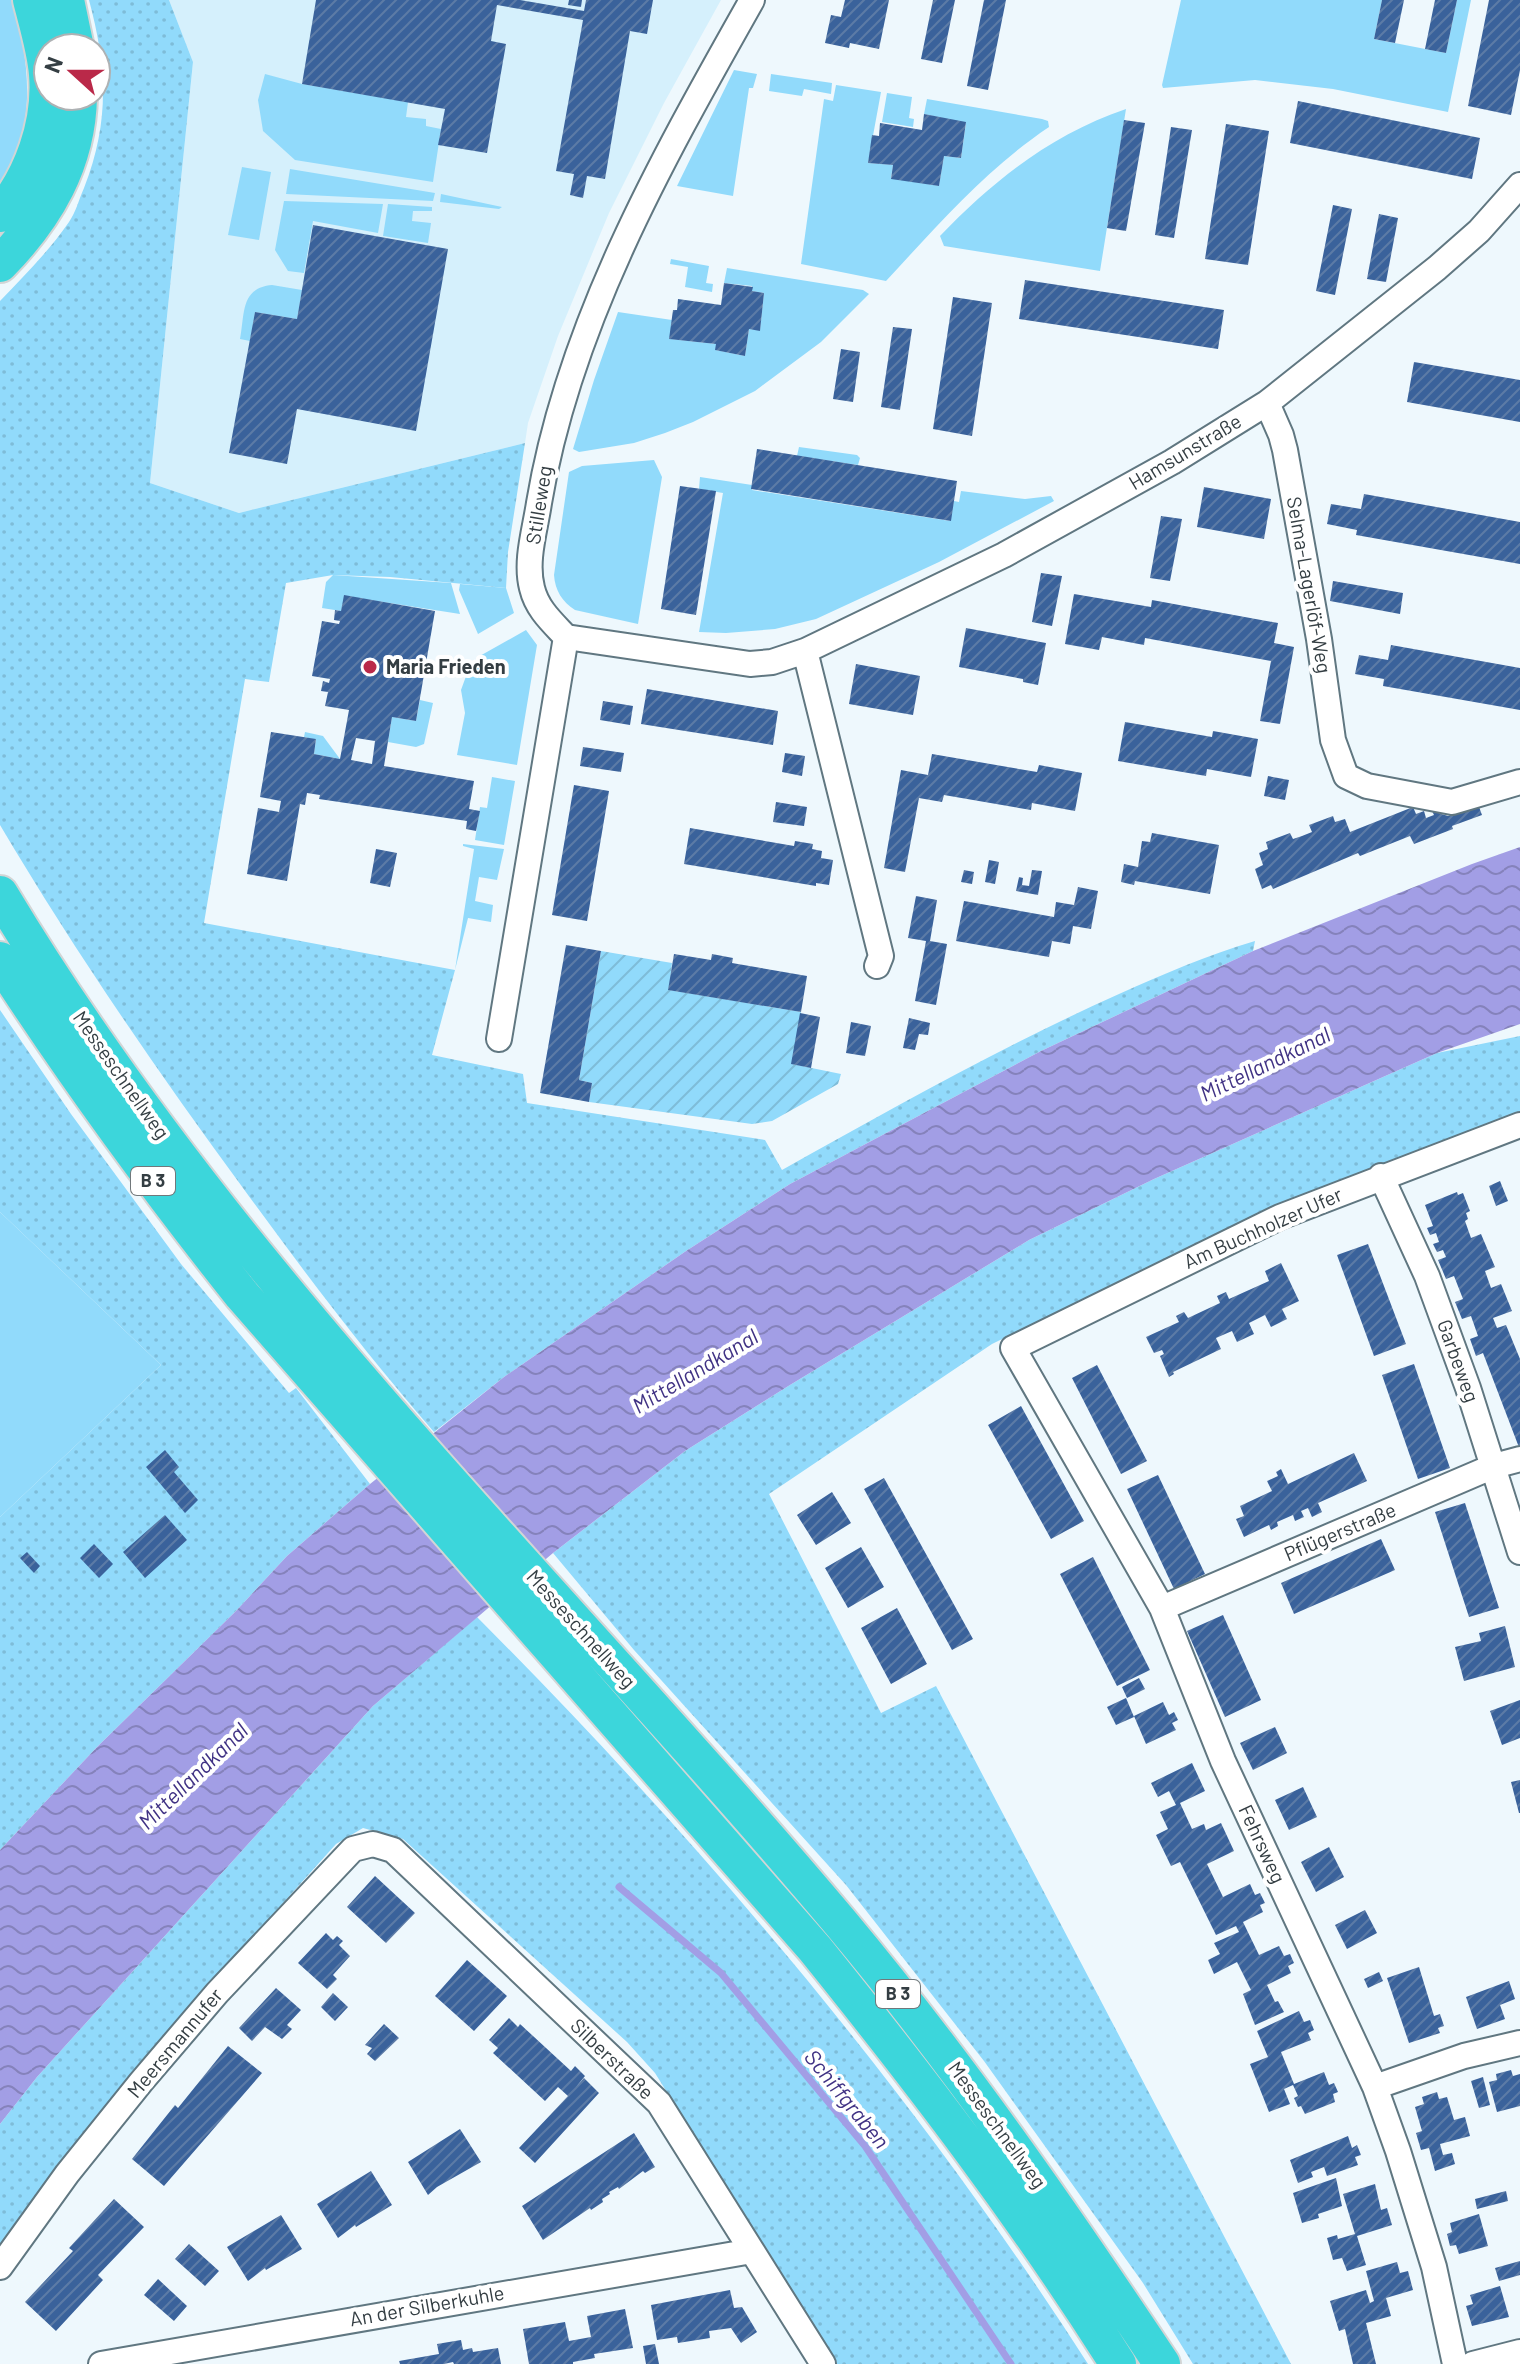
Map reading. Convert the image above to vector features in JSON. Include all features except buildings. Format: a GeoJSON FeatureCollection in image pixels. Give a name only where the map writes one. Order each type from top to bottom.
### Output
{"type":"FeatureCollection","features":[{"type":"Feature","properties":{"kind":"highway"},"geometry":{"type":"LineString","coordinates":[[0,214],[17,194],[37,149],[46,110],[47,74],[31,0]]}},
{"type":"Feature","properties":{"kind":"highway"},"geometry":{"type":"LineString","coordinates":[[66,0],[73,32]]}},
{"type":"Feature","properties":{"kind":"highway"},"geometry":{"type":"LineString","coordinates":[[0,264],[31,232],[59,185],[71,154],[77,112]]}},
{"type":"Feature","properties":{"kind":"highway","name":"Messeschnellweg"},"geometry":{"type":"LineString","coordinates":[[0,894],[84,1023],[336,1379],[572,1673],[815,1949],[898,2052],[980,2159],[1058,2269],[1118,2364]]}},
{"type":"Feature","properties":{"kind":"highway","name":"Messeschnellweg"},"geometry":{"type":"LineString","coordinates":[[0,960],[53,1042],[166,1199],[242,1295],[336,1379],[600,1650],[840,1922],[924,2027],[1066,2220],[1162,2364]]}},
{"type":"Feature","properties":{"kind":"street","name":"Stilleweg"},"geometry":{"type":"LineString","coordinates":[[566,637],[542,612],[532,587],[530,557],[548,452],[572,367],[632,224],[752,0]]}},
{"type":"Feature","properties":{"kind":"street","name":"Hamsunstraße"},"geometry":{"type":"LineString","coordinates":[[566,637],[750,664],[772,662],[805,651],[1004,555],[1172,462],[1267,403],[1437,268],[1479,231],[1520,185]]}},
{"type":"Feature","properties":{"kind":"street","name":"Selma-Lagerlöf-Weg"},"geometry":{"type":"LineString","coordinates":[[1267,403],[1285,450],[1319,639],[1333,740],[1343,770],[1350,780],[1358,784],[1452,802],[1520,782]]}},
{"type":"Feature","properties":{"kind":"street"},"geometry":{"type":"LineString","coordinates":[[499,1039],[566,637]]}},
{"type":"Feature","properties":{"kind":"street"},"geometry":{"type":"LineString","coordinates":[[805,651],[881,956],[877,966]]}},
{"type":"Feature","properties":{"kind":"street","name":"Am Buchholzer Ufer"},"geometry":{"type":"LineString","coordinates":[[1013,1348],[1280,1217],[1520,1125]]}},
{"type":"Feature","properties":{"kind":"street","name":"Garbeweg"},"geometry":{"type":"LineString","coordinates":[[1381,1176],[1427,1276],[1494,1466],[1520,1552]]}},
{"type":"Feature","properties":{"kind":"street","name":"Fehrsweg"},"geometry":{"type":"LineString","coordinates":[[1013,1348],[1162,1608],[1223,1761],[1375,2087],[1434,2267],[1455,2364]]}},
{"type":"Feature","properties":{"kind":"street","name":"Pflügerstraße"},"geometry":{"type":"LineString","coordinates":[[1162,1608],[1494,1466],[1520,1459]]}},
{"type":"Feature","properties":{"kind":"street","name":"Silberstraße"},"geometry":{"type":"LineString","coordinates":[[373,1844],[393,1850],[659,2103],[823,2364]]}},
{"type":"Feature","properties":{"kind":"street","name":"Meersmannufer"},"geometry":{"type":"LineString","coordinates":[[0,2267],[67,2174],[217,1993],[353,1849],[373,1844]]}},
{"type":"Feature","properties":{"kind":"street"},"geometry":{"type":"LineString","coordinates":[[1375,2087],[1464,2056],[1520,2043]]}},
{"type":"Feature","properties":{"kind":"street","name":"An der Silberkuhle"},"geometry":{"type":"LineString","coordinates":[[101,2364],[752,2251]]}},
{"type":"Feature","properties":{"kind":"street"},"geometry":{"type":"LineString","coordinates":[[1473,2364],[1520,2352]]}},
{"type":"Feature","properties":{"kind":"shaded area"},"geometry":{"type":"Polygon","coordinates":[[[0,0],[13,0],[23,46],[27,93],[21,139],[0,182],[0,0]]]}},
{"type":"Feature","properties":{"kind":"shaded area"},"geometry":{"type":"Polygon","coordinates":[[[89,0],[169,0],[193,62],[150,483],[239,513],[525,443],[508,552],[506,588],[333,575],[286,583],[269,682],[245,679],[204,923],[455,970],[432,1055],[523,1074],[527,1103],[765,1140],[782,1170],[949,1078],[1076,1014],[1186,965],[1255,941],[1253,951],[1041,1051],[790,1184],[686,1251],[504,1377],[434,1432],[336,1312],[211,1144],[87,964],[0,825],[0,301],[69,222],[92,164],[102,112],[112,112],[112,32],[96,32],[89,0]]]}},
{"type":"Feature","properties":{"kind":"shaded area"},"geometry":{"type":"Polygon","coordinates":[[[169,0],[721,0],[664,103],[609,213],[558,336],[528,423],[525,443],[239,513],[150,483],[193,62],[169,0]]]}},
{"type":"Feature","properties":{"kind":"shaded area"},"geometry":{"type":"Polygon","coordinates":[[[1181,0],[1382,0],[1374,39],[1446,53],[1457,0],[1471,0],[1448,112],[1333,89],[1255,80],[1163,88],[1181,0]]]}},
{"type":"Feature","properties":{"kind":"shaded area"},"geometry":{"type":"Polygon","coordinates":[[[734,70],[757,74],[753,88],[749,88],[733,196],[677,186],[734,70]]]}},
{"type":"Feature","properties":{"kind":"shaded area"},"geometry":{"type":"Polygon","coordinates":[[[265,74],[302,84],[408,102],[406,117],[426,119],[426,126],[441,129],[433,182],[295,160],[263,131],[258,100],[265,74]]]}},
{"type":"Feature","properties":{"kind":"shaded area"},"geometry":{"type":"Polygon","coordinates":[[[771,74],[832,83],[831,94],[804,89],[802,96],[769,91],[771,74]]]}},
{"type":"Feature","properties":{"kind":"shaded area"},"geometry":{"type":"Polygon","coordinates":[[[836,85],[881,92],[868,163],[893,165],[891,178],[939,186],[944,156],[961,158],[966,123],[924,114],[927,99],[1042,119],[1048,121],[1049,127],[983,180],[886,281],[801,264],[824,99],[833,101],[836,85]]]}},
{"type":"Feature","properties":{"kind":"shaded area"},"geometry":{"type":"Polygon","coordinates":[[[887,93],[912,97],[909,118],[914,119],[913,127],[882,122],[887,93]]]}},
{"type":"Feature","properties":{"kind":"shaded area"},"geometry":{"type":"Polygon","coordinates":[[[1126,109],[1100,271],[944,246],[940,236],[1003,178],[1049,145],[1126,109]]]}},
{"type":"Feature","properties":{"kind":"shaded area"},"geometry":{"type":"Polygon","coordinates":[[[242,167],[271,172],[259,240],[228,235],[242,167]]]}},
{"type":"Feature","properties":{"kind":"shaded area"},"geometry":{"type":"Polygon","coordinates":[[[290,169],[435,193],[433,201],[286,194],[290,169]]]}},
{"type":"Feature","properties":{"kind":"shaded area"},"geometry":{"type":"Polygon","coordinates":[[[441,194],[502,207],[440,202],[441,194]]]}},
{"type":"Feature","properties":{"kind":"shaded area"},"geometry":{"type":"Polygon","coordinates":[[[284,201],[383,204],[378,233],[313,221],[304,273],[288,271],[275,250],[284,201]]]}},
{"type":"Feature","properties":{"kind":"shaded area"},"geometry":{"type":"Polygon","coordinates":[[[388,204],[432,207],[432,211],[413,211],[412,221],[431,223],[428,243],[383,236],[388,204]]]}},
{"type":"Feature","properties":{"kind":"shaded area"},"geometry":{"type":"Polygon","coordinates":[[[671,259],[709,266],[706,283],[713,284],[712,292],[685,287],[688,267],[670,264],[671,259]]]}},
{"type":"Feature","properties":{"kind":"shaded area"},"geometry":{"type":"Polygon","coordinates":[[[727,268],[863,290],[869,294],[821,342],[755,391],[693,422],[634,443],[579,452],[573,449],[618,312],[672,320],[670,339],[716,344],[716,350],[745,356],[749,329],[760,330],[764,293],[752,291],[752,286],[724,283],[727,268]]]}},
{"type":"Feature","properties":{"kind":"shaded area"},"geometry":{"type":"Polygon","coordinates":[[[272,285],[302,290],[297,319],[255,312],[250,341],[240,339],[249,297],[254,291],[272,285]]]}},
{"type":"Feature","properties":{"kind":"shaded area"},"geometry":{"type":"Polygon","coordinates":[[[799,447],[857,455],[860,458],[858,465],[797,456],[799,447]]]}},
{"type":"Feature","properties":{"kind":"shaded area"},"geometry":{"type":"Polygon","coordinates":[[[654,460],[662,477],[638,624],[575,610],[560,595],[554,575],[569,472],[582,466],[654,460]]]}},
{"type":"Feature","properties":{"kind":"shaded area"},"geometry":{"type":"Polygon","coordinates":[[[700,477],[752,485],[752,490],[950,521],[954,501],[959,502],[961,491],[1025,499],[1051,496],[1054,501],[939,562],[816,619],[775,629],[699,632],[723,493],[699,489],[700,477]]]}},
{"type":"Feature","properties":{"kind":"shaded area"},"geometry":{"type":"Polygon","coordinates":[[[333,575],[451,583],[460,614],[345,596],[341,611],[322,608],[326,582],[333,575]]]}},
{"type":"Feature","properties":{"kind":"shaded area"},"geometry":{"type":"Polygon","coordinates":[[[460,584],[506,588],[514,613],[478,634],[459,590],[460,584]]]}},
{"type":"Feature","properties":{"kind":"shaded area"},"geometry":{"type":"Polygon","coordinates":[[[526,630],[537,645],[517,765],[457,755],[465,713],[461,690],[469,668],[478,657],[526,630]]]}},
{"type":"Feature","properties":{"kind":"shaded area"},"geometry":{"type":"Polygon","coordinates":[[[420,700],[433,703],[424,744],[416,747],[388,742],[392,717],[416,721],[420,700]]]}},
{"type":"Feature","properties":{"kind":"shaded area"},"geometry":{"type":"Polygon","coordinates":[[[305,732],[323,736],[340,759],[314,754],[316,740],[304,737],[305,732]]]}},
{"type":"Feature","properties":{"kind":"shaded area"},"geometry":{"type":"Polygon","coordinates":[[[492,777],[515,781],[504,845],[475,840],[480,807],[487,808],[492,777]]]}},
{"type":"Feature","properties":{"kind":"shaded area"},"geometry":{"type":"Polygon","coordinates":[[[463,844],[504,849],[497,880],[479,877],[475,901],[493,905],[491,922],[468,918],[455,970],[474,849],[463,844]]]}},
{"type":"Feature","properties":{"kind":"shaded area"},"geometry":{"type":"Polygon","coordinates":[[[601,951],[672,963],[669,990],[801,1012],[792,1064],[841,1074],[838,1084],[772,1121],[752,1124],[589,1102],[592,1083],[579,1080],[601,951]]]}},
{"type":"Feature","properties":{"kind":"shaded area"},"geometry":{"type":"Polygon","coordinates":[[[0,1010],[71,1114],[181,1264],[289,1393],[296,1388],[370,1484],[287,1556],[236,1611],[97,1747],[0,1850],[0,1517],[161,1365],[0,1212],[0,1010]]]}},
{"type":"Feature","properties":{"kind":"shaded area"},"geometry":{"type":"Polygon","coordinates":[[[1520,1036],[1520,1118],[1378,1166],[1160,1262],[992,1344],[769,1494],[881,1713],[936,1686],[1291,2364],[1193,2364],[1143,2283],[984,2061],[846,1885],[634,1650],[553,1553],[685,1451],[1029,1240],[1154,1179],[1437,1053],[1520,1036]]]}},
{"type":"Feature","properties":{"kind":"shaded area"},"geometry":{"type":"Polygon","coordinates":[[[0,1212],[161,1365],[0,1517],[0,1212]]]}},
{"type":"Feature","properties":{"kind":"shaded area"},"geometry":{"type":"Polygon","coordinates":[[[477,1617],[644,1792],[802,1974],[951,2165],[1088,2364],[836,2364],[655,2073],[627,2042],[403,1839],[363,1828],[336,1844],[162,2041],[78,2143],[0,2249],[0,2124],[37,2077],[373,1706],[477,1617]]]}},
{"type":"Feature","properties":{"kind":"water","name":"Mittellandkanal"},"geometry":{"type":"Polygon","coordinates":[[[1520,847],[1520,1024],[1437,1053],[1154,1179],[1029,1240],[685,1451],[553,1553],[373,1706],[37,2077],[0,2124],[0,1850],[97,1747],[236,1611],[287,1556],[370,1484],[504,1377],[686,1251],[790,1184],[1041,1051],[1253,951],[1520,847]]]}},
{"type":"Feature","properties":{"kind":"waterway","name":"Schiffgraben"},"geometry":{"type":"LineString","coordinates":[[619,1887],[721,1973],[865,2146],[1011,2364]]}},
{"type":"Feature","properties":{"kind":"place","name":"Maria Frieden"},"geometry":{"type":"Point","coordinates":[370,667]}}]}
